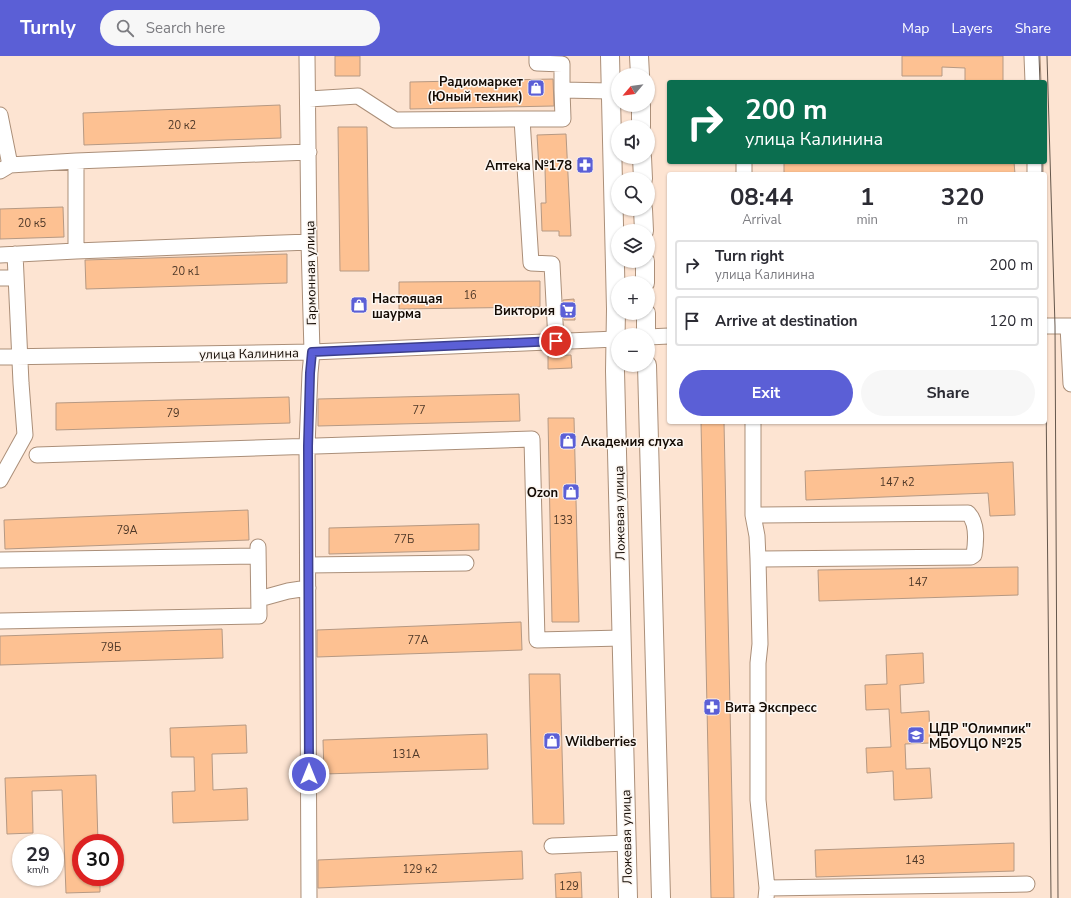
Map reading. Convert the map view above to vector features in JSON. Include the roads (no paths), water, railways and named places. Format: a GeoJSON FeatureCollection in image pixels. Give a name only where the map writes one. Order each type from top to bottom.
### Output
{"type":"FeatureCollection","features":[{"type":"Feature","properties":{"kind":"main road","name":"Ложевая улица"},"geometry":{"type":"LineString","coordinates":[[610,56],[611,91]]}},
{"type":"Feature","properties":{"kind":"main road"},"geometry":{"type":"LineString","coordinates":[[639,56],[640,68]]}},
{"type":"Feature","properties":{"kind":"main road","name":"Ложевая улица"},"geometry":{"type":"LineString","coordinates":[[612,112],[617,328]]}},
{"type":"Feature","properties":{"kind":"main road","name":"Ложевая улица"},"geometry":{"type":"LineString","coordinates":[[618,372],[628,898]]}},
{"type":"Feature","properties":{"kind":"main road"},"geometry":{"type":"LineString","coordinates":[[647,372],[662,898]]}},
{"type":"Feature","properties":{"kind":"street","name":"Гармонная улица"},"geometry":{"type":"LineString","coordinates":[[307,56],[309,99],[309,242],[312,352],[308,446],[309,898]]}},
{"type":"Feature","properties":{"kind":"street"},"geometry":{"type":"LineString","coordinates":[[309,99],[358,96],[395,120],[563,119],[562,64],[537,63],[537,56]]}},
{"type":"Feature","properties":{"kind":"street"},"geometry":{"type":"LineString","coordinates":[[1032,56],[1032,80]]}},
{"type":"Feature","properties":{"kind":"street"},"geometry":{"type":"LineString","coordinates":[[562,90],[611,91]]}},
{"type":"Feature","properties":{"kind":"street"},"geometry":{"type":"LineString","coordinates":[[0,115],[5,168],[76,161],[309,152]]}},
{"type":"Feature","properties":{"kind":"street"},"geometry":{"type":"LineString","coordinates":[[522,119],[531,263],[552,264],[556,341]]}},
{"type":"Feature","properties":{"kind":"street"},"geometry":{"type":"LineString","coordinates":[[76,161],[76,251]]}},
{"type":"Feature","properties":{"kind":"street"},"geometry":{"type":"LineString","coordinates":[[0,255],[309,242]]}},
{"type":"Feature","properties":{"kind":"street"},"geometry":{"type":"LineString","coordinates":[[0,480],[25,435],[15,254]]}},
{"type":"Feature","properties":{"kind":"street"},"geometry":{"type":"LineString","coordinates":[[0,278],[16,278]]}},
{"type":"Feature","properties":{"kind":"street"},"geometry":{"type":"LineString","coordinates":[[1047,326],[1070,326],[1071,384]]}},
{"type":"Feature","properties":{"kind":"street"},"geometry":{"type":"LineString","coordinates":[[655,336],[667,336]]}},
{"type":"Feature","properties":{"kind":"street","name":"улица Калинина"},"geometry":{"type":"LineString","coordinates":[[0,357],[312,352],[611,339]]}},
{"type":"Feature","properties":{"kind":"street"},"geometry":{"type":"LineString","coordinates":[[753,424],[753,515],[758,559],[760,644],[758,663],[758,800],[767,893],[960,891],[1027,884]]}},
{"type":"Feature","properties":{"kind":"street"},"geometry":{"type":"LineString","coordinates":[[37,455],[532,439],[537,640],[622,638]]}},
{"type":"Feature","properties":{"kind":"street"},"geometry":{"type":"LineString","coordinates":[[753,515],[968,513],[974,522],[975,547],[974,555],[971,557],[758,559]]}},
{"type":"Feature","properties":{"kind":"street"},"geometry":{"type":"LineString","coordinates":[[0,560],[258,551],[259,599],[259,616],[0,621]]}},
{"type":"Feature","properties":{"kind":"street"},"geometry":{"type":"LineString","coordinates":[[308,565],[466,563]]}},
{"type":"Feature","properties":{"kind":"street"},"geometry":{"type":"LineString","coordinates":[[259,599],[288,591],[308,588]]}},
{"type":"Feature","properties":{"kind":"street"},"geometry":{"type":"LineString","coordinates":[[552,846],[627,843]]}},
{"type":"Feature","properties":{"kind":"tram line"},"geometry":{"type":"LineString","coordinates":[[1039,56],[1040,80]]}},
{"type":"Feature","properties":{"kind":"tram line"},"geometry":{"type":"LineString","coordinates":[[1047,56],[1055,326],[1058,898]]}},
{"type":"Feature","properties":{"kind":"tram line"},"geometry":{"type":"LineString","coordinates":[[1042,164],[1042,172]]}},
{"type":"Feature","properties":{"kind":"tram line"},"geometry":{"type":"LineString","coordinates":[[1046,424],[1051,898]]}},
{"type":"Feature","properties":{"kind":"place","name":"Радиомаркет (Юный техник)"},"geometry":{"type":"Point","coordinates":[536,88]}},
{"type":"Feature","properties":{"kind":"place","name":"Аптека №178"},"geometry":{"type":"Point","coordinates":[585,165]}},
{"type":"Feature","properties":{"kind":"place","name":"Настоящая шаурма"},"geometry":{"type":"Point","coordinates":[359,305]}},
{"type":"Feature","properties":{"kind":"place","name":"Виктория"},"geometry":{"type":"Point","coordinates":[568,310]}},
{"type":"Feature","properties":{"kind":"place","name":"Академия слуха"},"geometry":{"type":"Point","coordinates":[568,441]}},
{"type":"Feature","properties":{"kind":"place","name":"Ozon"},"geometry":{"type":"Point","coordinates":[571,492]}},
{"type":"Feature","properties":{"kind":"place","name":"Вита Экспресс"},"geometry":{"type":"Point","coordinates":[712,707]}},
{"type":"Feature","properties":{"kind":"place","name":"ЦДР \"Олимпик\" МБОУЦО №25"},"geometry":{"type":"Point","coordinates":[916,735]}},
{"type":"Feature","properties":{"kind":"place","name":"Wildberries"},"geometry":{"type":"Point","coordinates":[552,741]}}]}
